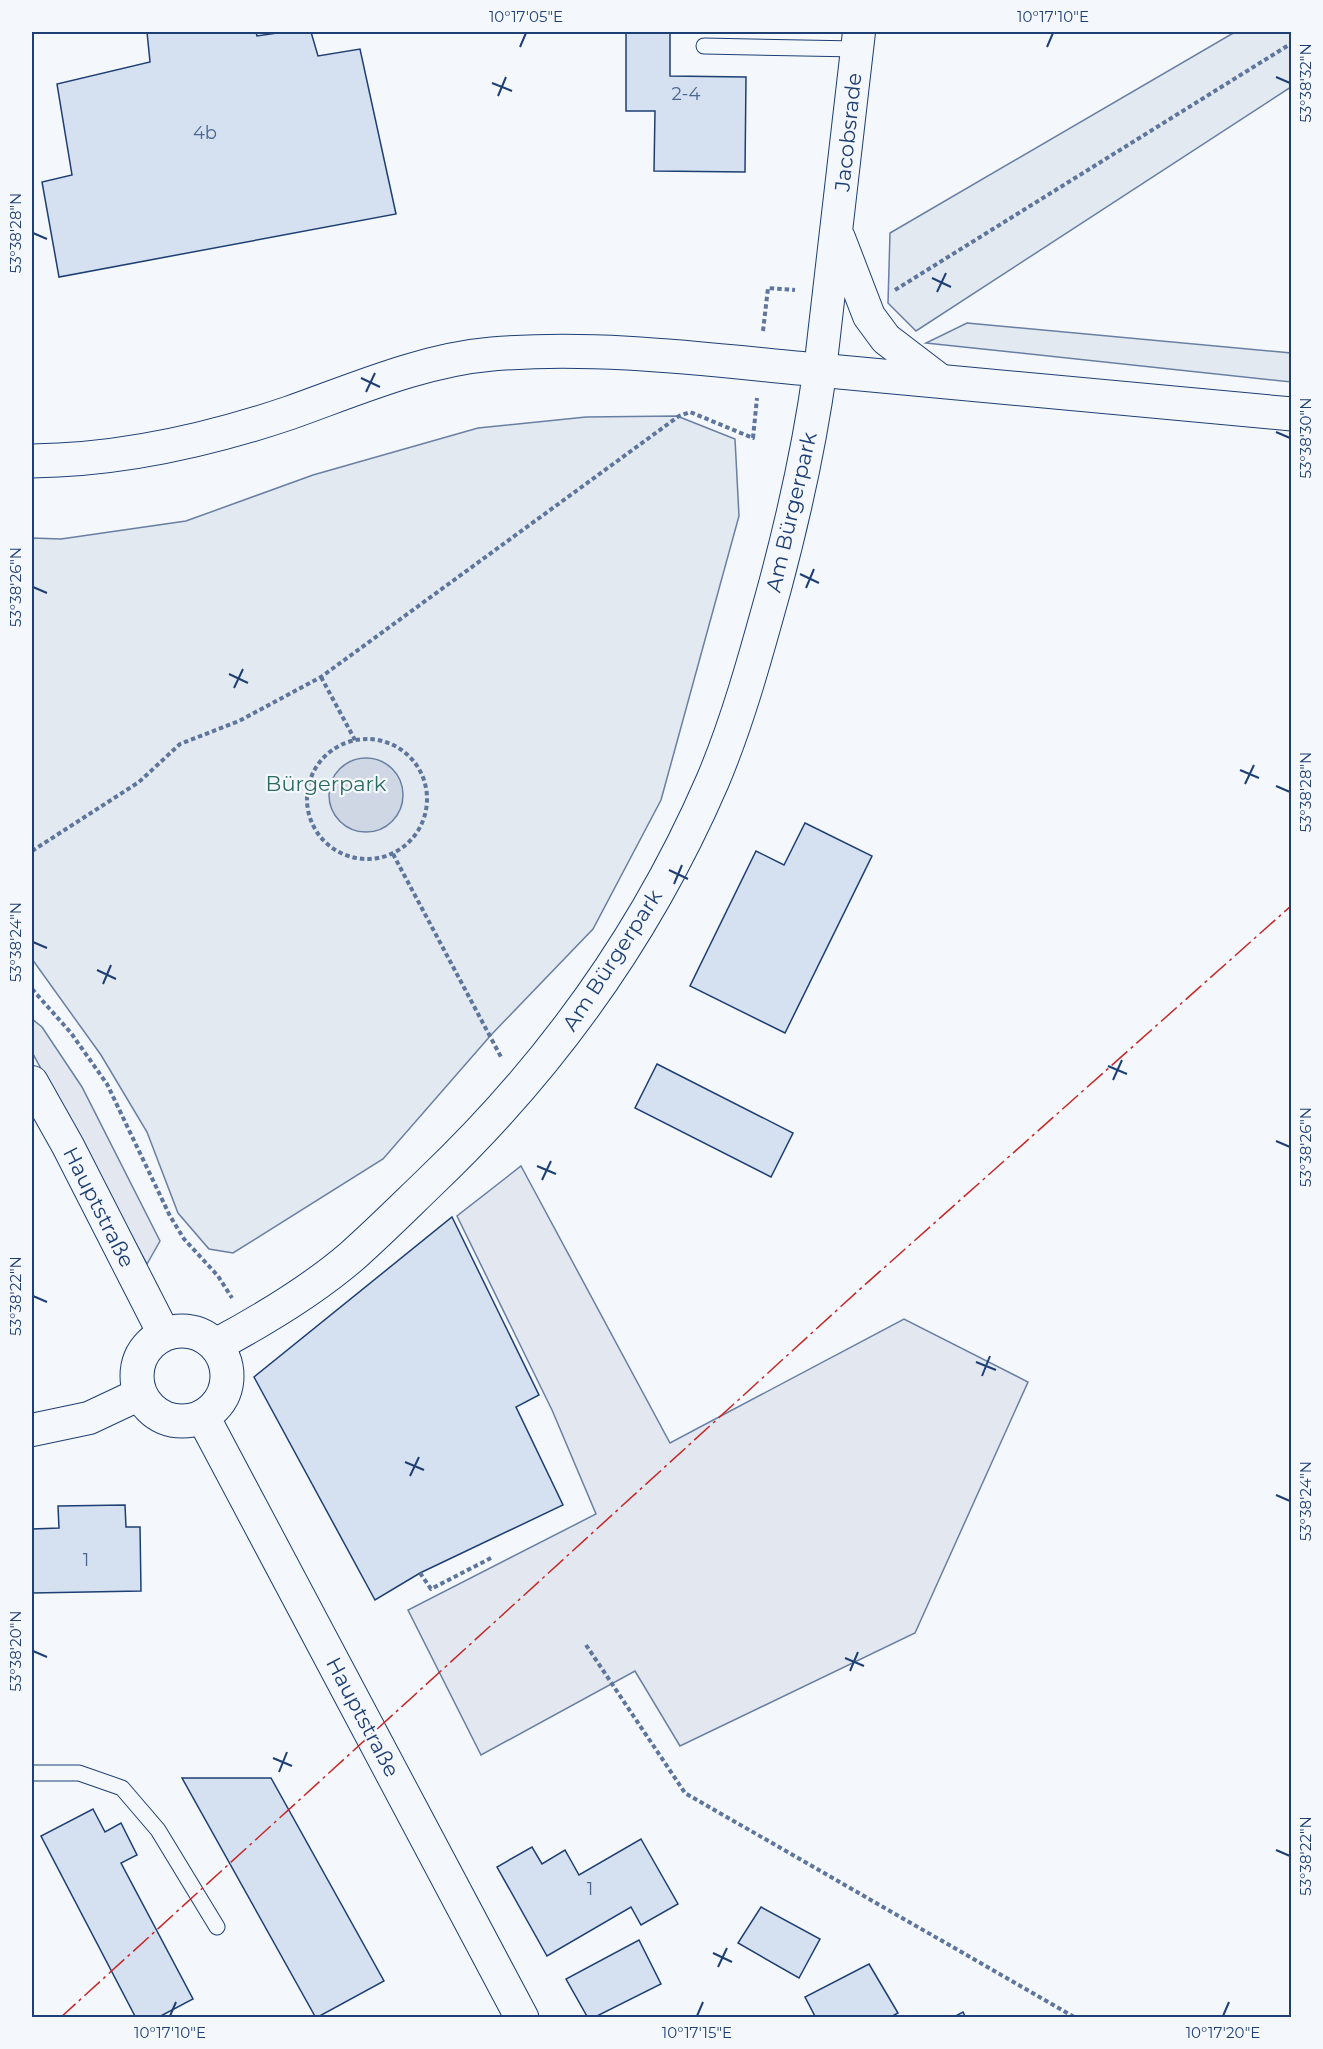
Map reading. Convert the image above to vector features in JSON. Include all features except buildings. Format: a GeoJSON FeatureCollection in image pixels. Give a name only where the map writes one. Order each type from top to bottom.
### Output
{"type":"FeatureCollection","features":[{"type":"Feature","properties":{"kind":"street","name":"Jacobsrade"},"geometry":{"type":"LineString","coordinates":[[820,370],[858,40]]}},
{"type":"Feature","properties":{"kind":"street","name":"Jacobsrade"},"geometry":{"type":"LineString","coordinates":[[837,232],[869,316],[886,339],[941,381]]}},
{"type":"Feature","properties":{"kind":"street"},"geometry":{"type":"LineString","coordinates":[[32,461],[87,459],[157,448],[285,414],[420,368],[488,354],[575,350],[664,355],[1292,414]]}},
{"type":"Feature","properties":{"kind":"street","name":"Am Bürgerpark"},"geometry":{"type":"LineString","coordinates":[[216,1346],[250,1327],[319,1282],[351,1257],[467,1147],[519,1090],[591,999],[626,944],[668,872],[714,778],[746,687],[788,536],[809,441],[820,370]]}},
{"type":"Feature","properties":{"kind":"street","name":"Hauptstraße"},"geometry":{"type":"LineString","coordinates":[[32,1082],[68,1146],[164,1334]]}},
{"type":"Feature","properties":{"kind":"street"},"geometry":{"type":"LineString","coordinates":[[180,1330],[191,1331],[216,1346],[226,1365],[226,1390],[220,1401],[203,1417],[188,1421],[170,1420],[149,1407],[140,1394],[137,1366],[143,1351],[164,1334],[180,1330]]}},
{"type":"Feature","properties":{"kind":"street"},"geometry":{"type":"LineString","coordinates":[[32,1430],[88,1418],[140,1394]]}},
{"type":"Feature","properties":{"kind":"street","name":"Hauptstraße"},"geometry":{"type":"LineString","coordinates":[[203,1417],[522,2018]]}},
{"type":"Feature","properties":{"kind":"lane"},"geometry":{"type":"LineString","coordinates":[[704,46],[858,40]]}},
{"type":"Feature","properties":{"kind":"lane"},"geometry":{"type":"LineString","coordinates":[[32,1773],[79,1773],[122,1788],[158,1830],[217,1927]]}},
{"type":"Feature","properties":{"kind":"path"},"geometry":{"type":"LineString","coordinates":[[861,297],[880,300],[1292,43]]}},
{"type":"Feature","properties":{"kind":"path"},"geometry":{"type":"LineString","coordinates":[[768,288],[830,294]]}},
{"type":"Feature","properties":{"kind":"path"},"geometry":{"type":"LineString","coordinates":[[32,851],[139,782],[180,744],[239,721],[321,677],[496,547],[679,416],[690,412]]}},
{"type":"Feature","properties":{"kind":"path"},"geometry":{"type":"LineString","coordinates":[[321,677],[355,740]]}},
{"type":"Feature","properties":{"kind":"path"},"geometry":{"type":"LineString","coordinates":[[355,740],[380,740],[402,750],[419,769],[427,792],[424,817],[413,839],[393,854],[365,860],[336,852],[315,832],[306,804],[311,776],[328,752],[355,740]]}},
{"type":"Feature","properties":{"kind":"path"},"geometry":{"type":"LineString","coordinates":[[393,854],[519,1090]]}},
{"type":"Feature","properties":{"kind":"path"},"geometry":{"type":"LineString","coordinates":[[32,989],[71,1033],[107,1084],[170,1216],[184,1239],[218,1276],[250,1327]]}},
{"type":"Feature","properties":{"kind":"path"},"geometry":{"type":"LineString","coordinates":[[420,1573],[431,1589],[491,1558]]}},
{"type":"Feature","properties":{"kind":"path"},"geometry":{"type":"LineString","coordinates":[[586,1645],[685,1793],[1076,2018]]}},
{"type":"Feature","properties":{"kind":"green space"},"geometry":{"type":"Polygon","coordinates":[[[1235,32],[1291,32],[1291,87],[916,331],[888,303],[890,233],[1235,32]]]}},
{"type":"Feature","properties":{"kind":"green space"},"geometry":{"type":"Polygon","coordinates":[[[967,323],[1291,353],[1291,382],[926,343],[967,323]]]}},
{"type":"Feature","properties":{"kind":"green space","name":"Bürgerpark"},"geometry":{"type":"Polygon","coordinates":[[[677,416],[735,439],[739,516],[661,800],[593,929],[491,1035],[383,1159],[233,1253],[209,1249],[178,1213],[147,1132],[101,1055],[32,959],[32,538],[61,539],[186,521],[313,475],[478,428],[586,417],[677,416]]]}},
{"type":"Feature","properties":{"kind":"shaded area"},"geometry":{"type":"Polygon","coordinates":[[[366,758],[387,764],[397,774],[403,795],[397,816],[387,826],[366,832],[345,826],[335,816],[329,795],[335,774],[345,764],[366,758]]]}},
{"type":"Feature","properties":{"kind":"shaded area"},"geometry":{"type":"Polygon","coordinates":[[[32,1019],[42,1027],[82,1087],[160,1241],[147,1264],[32,1052],[32,1019]]]}},
{"type":"Feature","properties":{"kind":"shaded area"},"geometry":{"type":"Polygon","coordinates":[[[521,1166],[670,1443],[904,1319],[1028,1382],[915,1633],[680,1746],[635,1671],[481,1755],[408,1610],[596,1514],[552,1410],[457,1216],[521,1166]]]}},
{"type":"Feature","properties":{"kind":"power"},"geometry":{"type":"LineString","coordinates":[[60,2018],[859,1290],[1292,905]]}}]}
